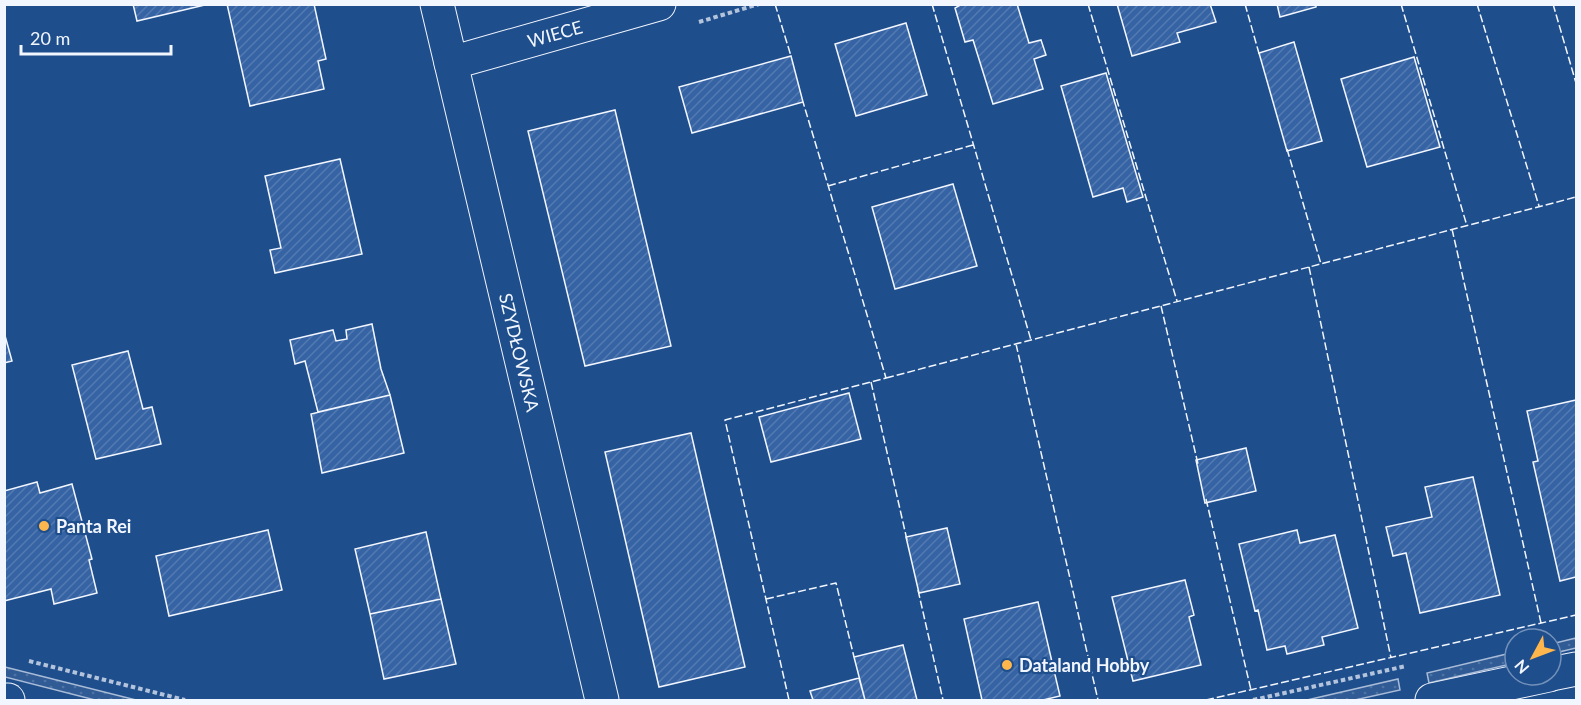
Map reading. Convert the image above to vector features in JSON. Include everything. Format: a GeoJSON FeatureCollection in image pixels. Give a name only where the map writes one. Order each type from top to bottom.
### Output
{"type":"FeatureCollection","features":[{"type":"Feature","properties":{"kind":"street","name":"SZYDŁOWSKA"},"geometry":{"type":"LineString","coordinates":[[437,4],[602,700]]}},
{"type":"Feature","properties":{"kind":"street","name":"WIECE"},"geometry":{"type":"LineString","coordinates":[[451,63],[659,4]]}},
{"type":"Feature","properties":{"kind":"street"},"geometry":{"type":"LineString","coordinates":[[1432,700],[1503,685]]}},
{"type":"Feature","properties":{"kind":"path"},"geometry":{"type":"LineString","coordinates":[[25,660],[185,700]]}},
{"type":"Feature","properties":{"kind":"path"},"geometry":{"type":"LineString","coordinates":[[1253,700],[1413,664]]}},
{"type":"Feature","properties":{"kind":"shaded area"},"geometry":{"type":"Polygon","coordinates":[[[1576,638],[1576,648],[1563,651],[1563,641],[1576,638]]]}},
{"type":"Feature","properties":{"kind":"shaded area"},"geometry":{"type":"Polygon","coordinates":[[[1503,655],[1503,666],[1429,683],[1427,673],[1503,655]]]}},
{"type":"Feature","properties":{"kind":"shaded area"},"geometry":{"type":"Polygon","coordinates":[[[4,667],[136,700],[95,700],[5,677],[4,667]]]}},
{"type":"Feature","properties":{"kind":"shaded area"},"geometry":{"type":"Polygon","coordinates":[[[1398,679],[1400,690],[1355,700],[1307,700],[1398,679]]]}},
{"type":"Feature","properties":{"kind":"building"},"geometry":{"type":"Polygon","coordinates":[[[133,4],[209,4],[137,21],[133,4]]]}},
{"type":"Feature","properties":{"kind":"building"},"geometry":{"type":"Polygon","coordinates":[[[227,4],[314,4],[326,59],[318,61],[324,89],[250,106],[227,4]]]}},
{"type":"Feature","properties":{"kind":"building"},"geometry":{"type":"Polygon","coordinates":[[[962,4],[1017,4],[1029,43],[1041,40],[1046,55],[1034,59],[1043,89],[993,104],[973,40],[965,42],[955,8],[962,4]]]}},
{"type":"Feature","properties":{"kind":"building"},"geometry":{"type":"Polygon","coordinates":[[[1117,4],[1210,4],[1216,22],[1177,33],[1180,42],[1132,56],[1117,4]]]}},
{"type":"Feature","properties":{"kind":"building"},"geometry":{"type":"Polygon","coordinates":[[[1277,4],[1316,4],[1316,7],[1280,17],[1277,4]]]}},
{"type":"Feature","properties":{"kind":"building"},"geometry":{"type":"Polygon","coordinates":[[[906,23],[927,95],[856,116],[835,44],[906,23]]]}},
{"type":"Feature","properties":{"kind":"building"},"geometry":{"type":"Polygon","coordinates":[[[1294,42],[1322,141],[1287,151],[1259,53],[1294,42]]]}},
{"type":"Feature","properties":{"kind":"building"},"geometry":{"type":"Polygon","coordinates":[[[791,56],[803,102],[692,133],[679,87],[791,56]]]}},
{"type":"Feature","properties":{"kind":"building"},"geometry":{"type":"Polygon","coordinates":[[[1414,57],[1440,147],[1367,167],[1341,79],[1414,57]]]}},
{"type":"Feature","properties":{"kind":"building"},"geometry":{"type":"Polygon","coordinates":[[[1106,73],[1143,197],[1127,202],[1123,188],[1093,197],[1061,86],[1106,73]]]}},
{"type":"Feature","properties":{"kind":"building"},"geometry":{"type":"Polygon","coordinates":[[[615,110],[671,346],[585,366],[528,131],[615,110]]]}},
{"type":"Feature","properties":{"kind":"building"},"geometry":{"type":"Polygon","coordinates":[[[340,159],[362,254],[275,273],[270,250],[281,248],[265,176],[340,159]]]}},
{"type":"Feature","properties":{"kind":"building"},"geometry":{"type":"Polygon","coordinates":[[[953,184],[977,266],[895,289],[872,207],[953,184]]]}},
{"type":"Feature","properties":{"kind":"building"},"geometry":{"type":"Polygon","coordinates":[[[372,324],[381,369],[390,395],[318,412],[305,361],[295,364],[290,340],[333,330],[336,341],[347,339],[346,330],[372,324]]]}},
{"type":"Feature","properties":{"kind":"building"},"geometry":{"type":"Polygon","coordinates":[[[4,332],[12,361],[4,363],[4,332]]]}},
{"type":"Feature","properties":{"kind":"building"},"geometry":{"type":"Polygon","coordinates":[[[128,351],[143,409],[152,407],[161,444],[96,459],[72,365],[128,351]]]}},
{"type":"Feature","properties":{"kind":"building"},"geometry":{"type":"Polygon","coordinates":[[[849,393],[861,439],[771,462],[759,417],[849,393]]]}},
{"type":"Feature","properties":{"kind":"building"},"geometry":{"type":"Polygon","coordinates":[[[390,395],[404,453],[322,473],[311,414],[390,395]]]}},
{"type":"Feature","properties":{"kind":"building"},"geometry":{"type":"Polygon","coordinates":[[[1576,400],[1576,577],[1560,581],[1533,462],[1538,461],[1527,411],[1576,400]]]}},
{"type":"Feature","properties":{"kind":"building"},"geometry":{"type":"Polygon","coordinates":[[[691,433],[745,667],[659,687],[605,452],[691,433]]]}},
{"type":"Feature","properties":{"kind":"building"},"geometry":{"type":"Polygon","coordinates":[[[1246,448],[1256,491],[1205,503],[1196,460],[1246,448]]]}},
{"type":"Feature","properties":{"kind":"building"},"geometry":{"type":"Polygon","coordinates":[[[1473,477],[1500,595],[1420,613],[1406,553],[1393,556],[1386,527],[1432,517],[1425,487],[1473,477]]]}},
{"type":"Feature","properties":{"kind":"building","name":"Panta Rei"},"geometry":{"type":"Polygon","coordinates":[[[37,482],[40,493],[72,484],[92,559],[89,560],[97,593],[54,604],[51,589],[4,601],[4,491],[37,482]]]}},
{"type":"Feature","properties":{"kind":"building"},"geometry":{"type":"Polygon","coordinates":[[[947,528],[960,584],[919,593],[906,537],[947,528]]]}},
{"type":"Feature","properties":{"kind":"building"},"geometry":{"type":"Polygon","coordinates":[[[268,530],[282,590],[169,616],[156,556],[268,530]]]}},
{"type":"Feature","properties":{"kind":"building"},"geometry":{"type":"Polygon","coordinates":[[[1297,530],[1300,543],[1335,535],[1358,628],[1322,637],[1324,645],[1287,654],[1285,646],[1267,650],[1239,544],[1297,530]]]}},
{"type":"Feature","properties":{"kind":"building"},"geometry":{"type":"Polygon","coordinates":[[[426,532],[441,599],[370,614],[355,549],[426,532]]]}},
{"type":"Feature","properties":{"kind":"building"},"geometry":{"type":"Polygon","coordinates":[[[1185,580],[1194,615],[1189,617],[1201,665],[1133,681],[1112,597],[1185,580]]]}},
{"type":"Feature","properties":{"kind":"building"},"geometry":{"type":"Polygon","coordinates":[[[441,599],[456,664],[384,679],[370,614],[441,599]]]}},
{"type":"Feature","properties":{"kind":"building"},"geometry":{"type":"Polygon","coordinates":[[[1038,602],[1060,696],[1043,700],[982,700],[964,619],[1038,602]]]}},
{"type":"Feature","properties":{"kind":"building"},"geometry":{"type":"Polygon","coordinates":[[[903,645],[917,700],[865,700],[854,657],[903,645]]]}},
{"type":"Feature","properties":{"kind":"building"},"geometry":{"type":"Polygon","coordinates":[[[859,678],[865,700],[813,700],[810,691],[859,678]]]}},
{"type":"Feature","properties":{"kind":"fence"},"geometry":{"type":"LineString","coordinates":[[775,4],[791,56]]}},
{"type":"Feature","properties":{"kind":"fence"},"geometry":{"type":"LineString","coordinates":[[932,4],[1031,340]]}},
{"type":"Feature","properties":{"kind":"fence"},"geometry":{"type":"LineString","coordinates":[[1088,4],[1177,301]]}},
{"type":"Feature","properties":{"kind":"fence"},"geometry":{"type":"LineString","coordinates":[[1245,4],[1260,57]]}},
{"type":"Feature","properties":{"kind":"fence"},"geometry":{"type":"LineString","coordinates":[[1401,4],[1467,226]]}},
{"type":"Feature","properties":{"kind":"fence"},"geometry":{"type":"LineString","coordinates":[[1477,4],[1539,206]]}},
{"type":"Feature","properties":{"kind":"fence"},"geometry":{"type":"LineString","coordinates":[[1553,4],[1576,83]]}},
{"type":"Feature","properties":{"kind":"fence"},"geometry":{"type":"LineString","coordinates":[[789,700],[725,420],[886,378],[803,102]]}},
{"type":"Feature","properties":{"kind":"fence"},"geometry":{"type":"LineString","coordinates":[[828,186],[973,145]]}},
{"type":"Feature","properties":{"kind":"fence"},"geometry":{"type":"LineString","coordinates":[[1287,149],[1321,264]]}},
{"type":"Feature","properties":{"kind":"fence"},"geometry":{"type":"LineString","coordinates":[[886,378],[1576,197]]}},
{"type":"Feature","properties":{"kind":"fence"},"geometry":{"type":"LineString","coordinates":[[1452,229],[1541,623]]}},
{"type":"Feature","properties":{"kind":"fence"},"geometry":{"type":"LineString","coordinates":[[1309,267],[1391,658]]}},
{"type":"Feature","properties":{"kind":"fence"},"geometry":{"type":"LineString","coordinates":[[1161,306],[1198,464]]}},
{"type":"Feature","properties":{"kind":"fence"},"geometry":{"type":"LineString","coordinates":[[1016,344],[1098,700]]}},
{"type":"Feature","properties":{"kind":"fence"},"geometry":{"type":"LineString","coordinates":[[871,382],[907,540]]}},
{"type":"Feature","properties":{"kind":"fence"},"geometry":{"type":"LineString","coordinates":[[1206,499],[1251,690]]}},
{"type":"Feature","properties":{"kind":"fence"},"geometry":{"type":"LineString","coordinates":[[766,599],[836,583],[854,657]]}},
{"type":"Feature","properties":{"kind":"fence"},"geometry":{"type":"LineString","coordinates":[[918,590],[943,700]]}},
{"type":"Feature","properties":{"kind":"fence"},"geometry":{"type":"LineString","coordinates":[[1206,700],[1576,615]]}},
{"type":"Feature","properties":{"kind":"place","name":"Panta Rei"},"geometry":{"type":"Point","coordinates":[44,526]}},
{"type":"Feature","properties":{"kind":"place","name":"Dataland Hobby"},"geometry":{"type":"Point","coordinates":[1007,665]}}]}
